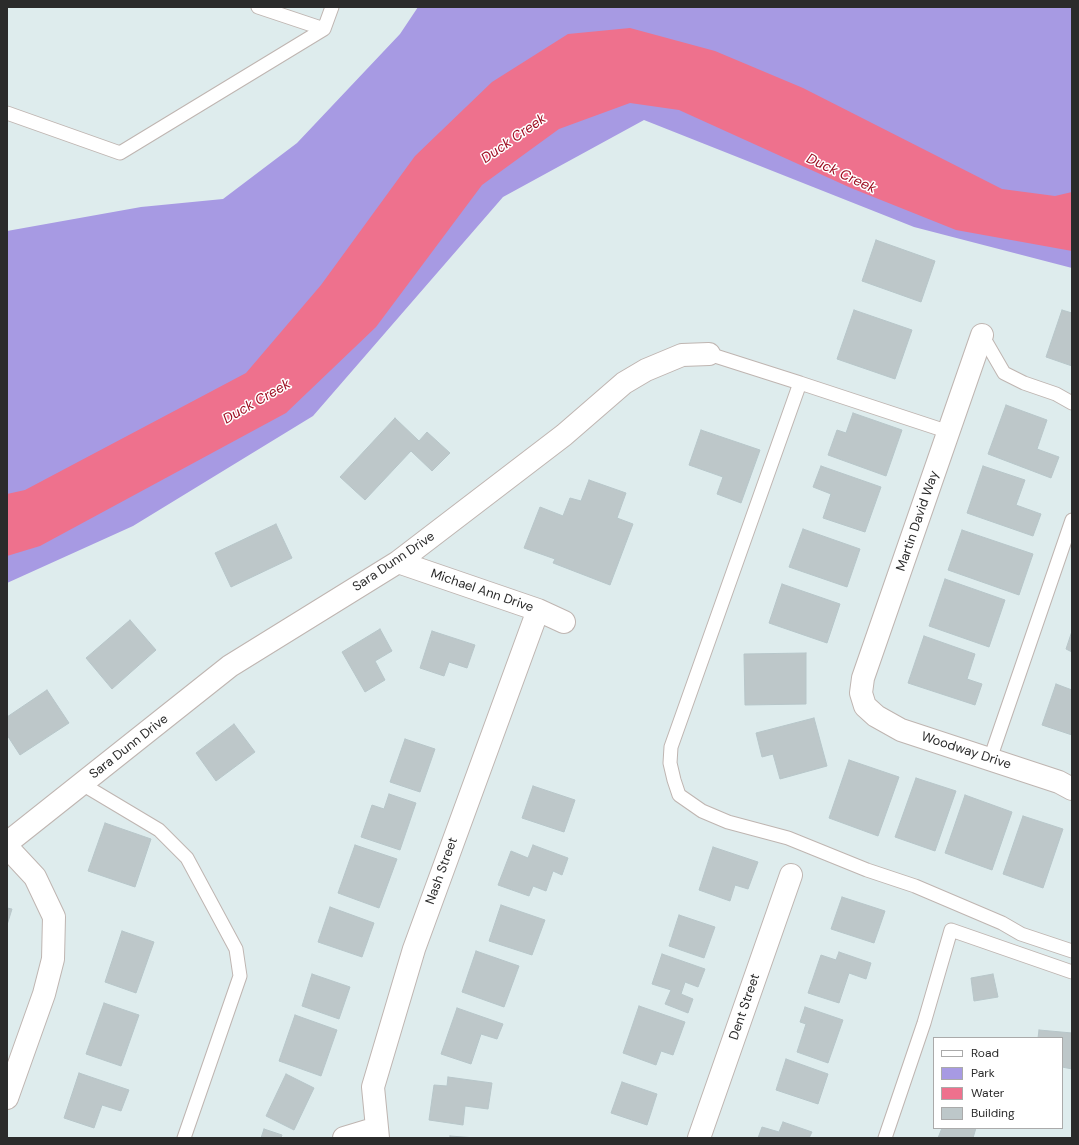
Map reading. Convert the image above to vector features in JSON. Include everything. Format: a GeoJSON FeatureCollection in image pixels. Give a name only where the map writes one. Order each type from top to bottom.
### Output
{"type":"FeatureCollection","features":[{"type":"Feature","properties":{"kind":"street","name":"Martin David Way"},"geometry":{"type":"LineString","coordinates":[[865,706],[860,694],[863,678],[982,335]]}},
{"type":"Feature","properties":{"kind":"street","name":"Sara Dunn Drive"},"geometry":{"type":"LineString","coordinates":[[7,843],[230,666],[398,562],[564,435],[624,383],[646,370],[682,355],[709,354]]}},
{"type":"Feature","properties":{"kind":"street","name":"Michael Ann Drive"},"geometry":{"type":"LineString","coordinates":[[398,562],[538,610],[564,622]]}},
{"type":"Feature","properties":{"kind":"street","name":"Nash Street"},"geometry":{"type":"LineString","coordinates":[[378,1133],[373,1087],[414,949],[538,610]]}},
{"type":"Feature","properties":{"kind":"street","name":"Woodway Drive"},"geometry":{"type":"LineString","coordinates":[[865,706],[876,716],[901,730],[990,759],[1072,789]]}},
{"type":"Feature","properties":{"kind":"street"},"geometry":{"type":"LineString","coordinates":[[7,846],[35,877],[54,917],[54,959],[44,994],[7,1098]]}},
{"type":"Feature","properties":{"kind":"street","name":"Dent Street"},"geometry":{"type":"LineString","coordinates":[[699,1138],[791,875]]}},
{"type":"Feature","properties":{"kind":"street"},"geometry":{"type":"LineString","coordinates":[[344,1138],[378,1133]]}},
{"type":"Feature","properties":{"kind":"lane"},"geometry":{"type":"LineString","coordinates":[[258,7],[324,29]]}},
{"type":"Feature","properties":{"kind":"lane"},"geometry":{"type":"LineString","coordinates":[[7,113],[120,153],[324,29],[332,7]]}},
{"type":"Feature","properties":{"kind":"lane"},"geometry":{"type":"LineString","coordinates":[[982,335],[1004,373],[1024,383],[1056,394],[1072,403]]}},
{"type":"Feature","properties":{"kind":"lane","name":"Sara Dunn Drive"},"geometry":{"type":"LineString","coordinates":[[709,354],[949,432]]}},
{"type":"Feature","properties":{"kind":"lane"},"geometry":{"type":"LineString","coordinates":[[800,383],[671,747],[670,763],[679,794],[702,811],[728,822],[788,838],[867,870],[915,886],[1002,923],[1022,934],[1072,952]]}},
{"type":"Feature","properties":{"kind":"lane"},"geometry":{"type":"LineString","coordinates":[[990,759],[1072,520]]}},
{"type":"Feature","properties":{"kind":"lane"},"geometry":{"type":"LineString","coordinates":[[82,784],[159,830],[187,858],[236,950],[240,976],[184,1138]]}},
{"type":"Feature","properties":{"kind":"lane"},"geometry":{"type":"LineString","coordinates":[[885,1138],[924,1023],[951,930],[1072,972]]}},
{"type":"Feature","properties":{"kind":"green space"},"geometry":{"type":"Polygon","coordinates":[[[418,7],[1072,7],[1072,268],[914,227],[644,120],[503,197],[313,416],[133,526],[7,583],[7,231],[141,207],[223,199],[297,143],[400,34],[418,7]]]}},
{"type":"Feature","properties":{"kind":"water","name":"Duck Creek"},"geometry":{"type":"Polygon","coordinates":[[[630,28],[715,51],[803,88],[1002,189],[1055,196],[1072,192],[1072,251],[956,230],[851,188],[679,110],[630,103],[559,129],[482,185],[376,327],[286,413],[40,546],[7,556],[7,494],[25,490],[246,373],[321,285],[415,156],[492,82],[568,34],[630,28]]]}},
{"type":"Feature","properties":{"kind":"building"},"geometry":{"type":"Polygon","coordinates":[[[876,240],[935,261],[921,302],[862,281],[876,240]]]}},
{"type":"Feature","properties":{"kind":"building"},"geometry":{"type":"Polygon","coordinates":[[[854,310],[912,330],[895,379],[837,359],[854,310]]]}},
{"type":"Feature","properties":{"kind":"building"},"geometry":{"type":"Polygon","coordinates":[[[1062,310],[1072,313],[1072,366],[1046,357],[1062,310]]]}},
{"type":"Feature","properties":{"kind":"building"},"geometry":{"type":"Polygon","coordinates":[[[1006,405],[1047,420],[1037,449],[1059,457],[1051,478],[988,454],[1006,405]]]}},
{"type":"Feature","properties":{"kind":"building"},"geometry":{"type":"Polygon","coordinates":[[[853,413],[902,430],[886,476],[828,455],[837,430],[846,433],[853,413]]]}},
{"type":"Feature","properties":{"kind":"building"},"geometry":{"type":"Polygon","coordinates":[[[395,418],[419,441],[427,432],[450,453],[432,471],[411,451],[365,500],[340,477],[395,418]]]}},
{"type":"Feature","properties":{"kind":"building"},"geometry":{"type":"Polygon","coordinates":[[[701,430],[760,450],[741,503],[717,494],[723,477],[689,465],[701,430]]]}},
{"type":"Feature","properties":{"kind":"building"},"geometry":{"type":"Polygon","coordinates":[[[821,466],[881,487],[865,532],[823,518],[831,494],[813,487],[821,466]]]}},
{"type":"Feature","properties":{"kind":"building"},"geometry":{"type":"Polygon","coordinates":[[[983,466],[1025,480],[1016,505],[1041,514],[1033,536],[967,513],[983,466]]]}},
{"type":"Feature","properties":{"kind":"building"},"geometry":{"type":"Polygon","coordinates":[[[589,480],[626,493],[617,518],[633,524],[610,585],[553,563],[555,559],[524,548],[540,507],[563,516],[570,498],[581,501],[589,480]]]}},
{"type":"Feature","properties":{"kind":"building"},"geometry":{"type":"Polygon","coordinates":[[[276,524],[292,558],[231,587],[215,553],[276,524]]]}},
{"type":"Feature","properties":{"kind":"building"},"geometry":{"type":"Polygon","coordinates":[[[803,529],[860,549],[847,587],[789,567],[803,529]]]}},
{"type":"Feature","properties":{"kind":"building"},"geometry":{"type":"Polygon","coordinates":[[[962,530],[1033,554],[1019,595],[948,570],[962,530]]]}},
{"type":"Feature","properties":{"kind":"building"},"geometry":{"type":"Polygon","coordinates":[[[945,579],[1005,600],[989,647],[929,626],[945,579]]]}},
{"type":"Feature","properties":{"kind":"building"},"geometry":{"type":"Polygon","coordinates":[[[782,584],[840,604],[827,643],[769,623],[782,584]]]}},
{"type":"Feature","properties":{"kind":"building"},"geometry":{"type":"Polygon","coordinates":[[[130,620],[156,650],[112,689],[86,658],[130,620]]]}},
{"type":"Feature","properties":{"kind":"building"},"geometry":{"type":"Polygon","coordinates":[[[380,629],[392,651],[375,661],[385,680],[365,692],[342,652],[380,629]]]}},
{"type":"Feature","properties":{"kind":"building"},"geometry":{"type":"Polygon","coordinates":[[[432,631],[475,645],[467,668],[449,662],[444,676],[420,668],[432,631]]]}},
{"type":"Feature","properties":{"kind":"building"},"geometry":{"type":"Polygon","coordinates":[[[1072,631],[1072,652],[1066,649],[1072,631]]]}},
{"type":"Feature","properties":{"kind":"building"},"geometry":{"type":"Polygon","coordinates":[[[924,636],[975,654],[967,679],[982,684],[975,705],[908,683],[924,636]]]}},
{"type":"Feature","properties":{"kind":"building"},"geometry":{"type":"Polygon","coordinates":[[[806,653],[806,704],[745,705],[744,654],[806,653]]]}},
{"type":"Feature","properties":{"kind":"building"},"geometry":{"type":"Polygon","coordinates":[[[1056,684],[1072,690],[1072,735],[1042,725],[1056,684]]]}},
{"type":"Feature","properties":{"kind":"building"},"geometry":{"type":"Polygon","coordinates":[[[47,690],[69,723],[20,755],[7,735],[7,717],[47,690]]]}},
{"type":"Feature","properties":{"kind":"building"},"geometry":{"type":"Polygon","coordinates":[[[814,718],[827,766],[780,779],[773,754],[762,757],[756,733],[814,718]]]}},
{"type":"Feature","properties":{"kind":"building"},"geometry":{"type":"Polygon","coordinates":[[[234,724],[255,752],[216,781],[196,753],[234,724]]]}},
{"type":"Feature","properties":{"kind":"building"},"geometry":{"type":"Polygon","coordinates":[[[405,739],[435,749],[420,792],[390,782],[405,739]]]}},
{"type":"Feature","properties":{"kind":"building"},"geometry":{"type":"Polygon","coordinates":[[[849,760],[899,777],[878,836],[829,818],[849,760]]]}},
{"type":"Feature","properties":{"kind":"building"},"geometry":{"type":"Polygon","coordinates":[[[916,778],[956,791],[935,851],[895,837],[916,778]]]}},
{"type":"Feature","properties":{"kind":"building"},"geometry":{"type":"Polygon","coordinates":[[[533,786],[575,800],[564,832],[522,818],[533,786]]]}},
{"type":"Feature","properties":{"kind":"building"},"geometry":{"type":"Polygon","coordinates":[[[389,794],[416,803],[400,850],[361,837],[372,805],[384,809],[389,794]]]}},
{"type":"Feature","properties":{"kind":"building"},"geometry":{"type":"Polygon","coordinates":[[[965,795],[1012,812],[992,870],[945,853],[965,795]]]}},
{"type":"Feature","properties":{"kind":"building"},"geometry":{"type":"Polygon","coordinates":[[[1023,816],[1063,829],[1043,888],[1003,874],[1023,816]]]}},
{"type":"Feature","properties":{"kind":"building"},"geometry":{"type":"Polygon","coordinates":[[[105,823],[151,839],[135,887],[88,871],[105,823]]]}},
{"type":"Feature","properties":{"kind":"building"},"geometry":{"type":"Polygon","coordinates":[[[355,845],[397,859],[379,908],[338,893],[355,845]]]}},
{"type":"Feature","properties":{"kind":"building"},"geometry":{"type":"Polygon","coordinates":[[[533,845],[568,858],[562,875],[553,871],[546,891],[533,886],[529,896],[498,885],[511,851],[528,858],[533,845]]]}},
{"type":"Feature","properties":{"kind":"building"},"geometry":{"type":"Polygon","coordinates":[[[713,847],[758,862],[748,889],[735,885],[730,901],[699,890],[713,847]]]}},
{"type":"Feature","properties":{"kind":"building"},"geometry":{"type":"Polygon","coordinates":[[[842,897],[885,911],[874,943],[831,929],[842,897]]]}},
{"type":"Feature","properties":{"kind":"building"},"geometry":{"type":"Polygon","coordinates":[[[501,905],[545,920],[532,955],[489,941],[501,905]]]}},
{"type":"Feature","properties":{"kind":"building"},"geometry":{"type":"Polygon","coordinates":[[[330,907],[374,923],[362,957],[318,942],[330,907]]]}},
{"type":"Feature","properties":{"kind":"building"},"geometry":{"type":"Polygon","coordinates":[[[7,908],[12,909],[7,925],[7,908]]]}},
{"type":"Feature","properties":{"kind":"building"},"geometry":{"type":"Polygon","coordinates":[[[679,915],[715,927],[704,958],[669,946],[679,915]]]}},
{"type":"Feature","properties":{"kind":"building"},"geometry":{"type":"Polygon","coordinates":[[[122,931],[154,942],[136,993],[105,982],[122,931]]]}},
{"type":"Feature","properties":{"kind":"building"},"geometry":{"type":"Polygon","coordinates":[[[476,951],[519,966],[504,1007],[462,992],[476,951]]]}},
{"type":"Feature","properties":{"kind":"building"},"geometry":{"type":"Polygon","coordinates":[[[839,952],[871,963],[866,979],[849,973],[839,1003],[808,993],[821,955],[836,960],[839,952]]]}},
{"type":"Feature","properties":{"kind":"building"},"geometry":{"type":"Polygon","coordinates":[[[662,954],[705,969],[698,987],[685,982],[681,994],[693,999],[688,1013],[665,1004],[671,990],[652,984],[662,954]]]}},
{"type":"Feature","properties":{"kind":"building"},"geometry":{"type":"Polygon","coordinates":[[[312,974],[350,987],[339,1019],[302,1006],[312,974]]]}},
{"type":"Feature","properties":{"kind":"building"},"geometry":{"type":"Polygon","coordinates":[[[993,974],[998,997],[974,1001],[971,978],[993,974]]]}},
{"type":"Feature","properties":{"kind":"building"},"geometry":{"type":"Polygon","coordinates":[[[104,1003],[139,1015],[121,1066],[86,1054],[104,1003]]]}},
{"type":"Feature","properties":{"kind":"building"},"geometry":{"type":"Polygon","coordinates":[[[639,1006],[685,1022],[673,1055],[661,1051],[656,1065],[623,1053],[639,1006]]]}},
{"type":"Feature","properties":{"kind":"building"},"geometry":{"type":"Polygon","coordinates":[[[805,1007],[843,1020],[828,1063],[797,1052],[806,1024],[800,1022],[805,1007]]]}},
{"type":"Feature","properties":{"kind":"building"},"geometry":{"type":"Polygon","coordinates":[[[457,1008],[503,1024],[497,1039],[481,1034],[471,1064],[441,1054],[457,1008]]]}},
{"type":"Feature","properties":{"kind":"building"},"geometry":{"type":"Polygon","coordinates":[[[295,1015],[337,1030],[321,1076],[279,1061],[295,1015]]]}},
{"type":"Feature","properties":{"kind":"building"},"geometry":{"type":"Polygon","coordinates":[[[1039,1030],[1072,1033],[1072,1069],[1063,1067],[1063,1037],[1038,1037],[1039,1030]]]}},
{"type":"Feature","properties":{"kind":"building"},"geometry":{"type":"Polygon","coordinates":[[[786,1059],[828,1074],[818,1104],[776,1090],[786,1059]]]}},
{"type":"Feature","properties":{"kind":"building"},"geometry":{"type":"Polygon","coordinates":[[[79,1073],[129,1090],[121,1111],[102,1105],[94,1128],[64,1118],[79,1073]]]}},
{"type":"Feature","properties":{"kind":"building"},"geometry":{"type":"Polygon","coordinates":[[[286,1074],[314,1088],[294,1130],[266,1116],[286,1074]]]}},
{"type":"Feature","properties":{"kind":"building"},"geometry":{"type":"Polygon","coordinates":[[[448,1077],[492,1083],[488,1109],[465,1106],[463,1125],[429,1120],[434,1085],[447,1086],[448,1077]]]}},
{"type":"Feature","properties":{"kind":"building"},"geometry":{"type":"Polygon","coordinates":[[[622,1082],[657,1094],[647,1125],[611,1113],[622,1082]]]}},
{"type":"Feature","properties":{"kind":"building"},"geometry":{"type":"Polygon","coordinates":[[[783,1122],[812,1132],[809,1138],[758,1138],[762,1127],[779,1132],[783,1122]]]}},
{"type":"Feature","properties":{"kind":"building"},"geometry":{"type":"Polygon","coordinates":[[[264,1129],[282,1135],[281,1138],[261,1138],[264,1129]]]}},
{"type":"Feature","properties":{"kind":"building"},"geometry":{"type":"Polygon","coordinates":[[[942,1129],[976,1129],[973,1138],[938,1138],[942,1129]]]}},
{"type":"Feature","properties":{"kind":"building"},"geometry":{"type":"Polygon","coordinates":[[[450,1136],[476,1138],[450,1138],[450,1136]]]}}]}
